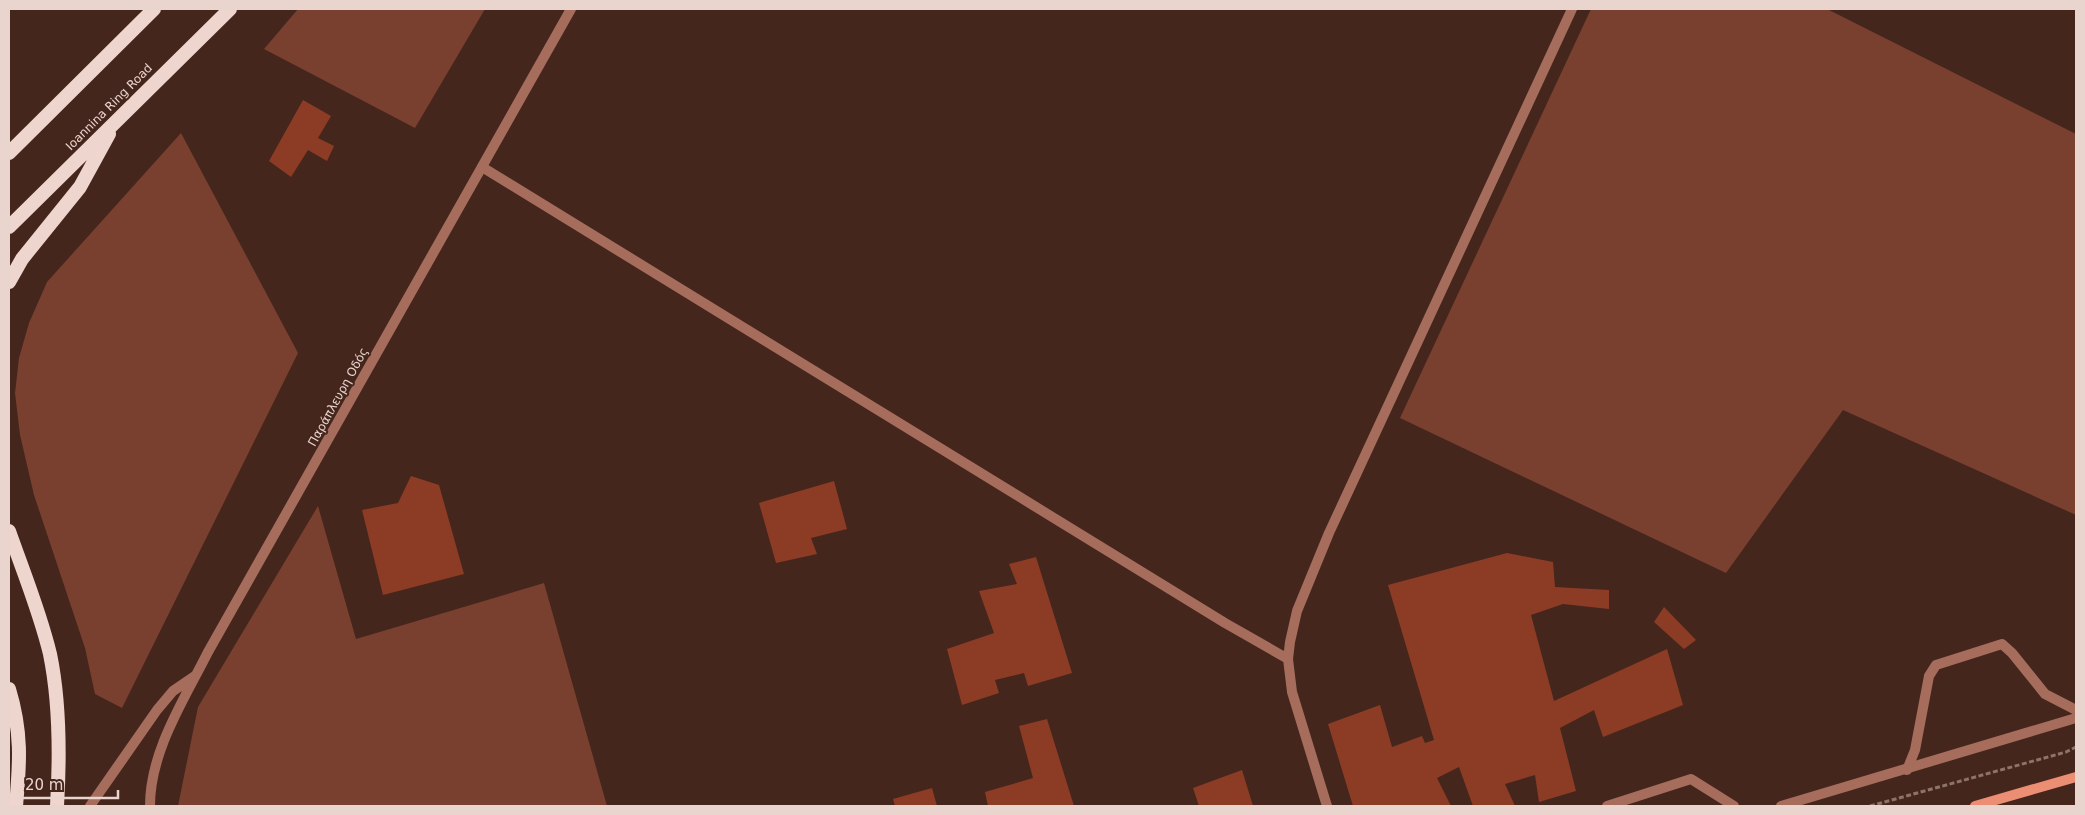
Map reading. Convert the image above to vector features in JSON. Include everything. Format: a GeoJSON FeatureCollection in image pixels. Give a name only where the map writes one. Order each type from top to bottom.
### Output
{"type":"FeatureCollection","features":[{"type":"Feature","properties":{"kind":"highway"},"geometry":{"type":"LineString","coordinates":[[9,152],[154,9]]}},
{"type":"Feature","properties":{"kind":"highway","name":"Ioannina Ring Road"},"geometry":{"type":"LineString","coordinates":[[9,227],[230,9]]}},
{"type":"Feature","properties":{"kind":"highway"},"geometry":{"type":"LineString","coordinates":[[9,282],[22,259],[80,187],[117,120]]}},
{"type":"Feature","properties":{"kind":"highway"},"geometry":{"type":"LineString","coordinates":[[9,531],[50,655],[58,712],[57,806]]}},
{"type":"Feature","properties":{"kind":"highway"},"geometry":{"type":"LineString","coordinates":[[9,689],[16,711],[20,736],[20,764],[16,806]]}},
{"type":"Feature","properties":{"kind":"main road"},"geometry":{"type":"LineString","coordinates":[[1975,806],[2076,777]]}},
{"type":"Feature","properties":{"kind":"street","name":"Παράπλευρη Οδός"},"geometry":{"type":"LineString","coordinates":[[150,806],[152,779],[165,737],[196,675],[571,9]]}},
{"type":"Feature","properties":{"kind":"street"},"geometry":{"type":"LineString","coordinates":[[1327,806],[1292,692],[1288,659],[1297,611],[1329,533],[1572,9]]}},
{"type":"Feature","properties":{"kind":"street"},"geometry":{"type":"LineString","coordinates":[[482,167],[1217,618],[1288,659]]}},
{"type":"Feature","properties":{"kind":"street"},"geometry":{"type":"LineString","coordinates":[[1907,770],[1915,750],[1929,676],[1936,665],[2002,644],[2012,653],[2045,694],[2076,710]]}},
{"type":"Feature","properties":{"kind":"street"},"geometry":{"type":"LineString","coordinates":[[90,806],[157,710],[174,691],[196,675]]}},
{"type":"Feature","properties":{"kind":"street"},"geometry":{"type":"LineString","coordinates":[[1781,806],[1907,770],[2076,718]]}},
{"type":"Feature","properties":{"kind":"street"},"geometry":{"type":"LineString","coordinates":[[1606,806],[1691,779],[1734,806]]}},
{"type":"Feature","properties":{"kind":"path"},"geometry":{"type":"LineString","coordinates":[[1870,806],[2066,752],[2076,747]]}},
{"type":"Feature","properties":{"kind":"shaded area"},"geometry":{"type":"Polygon","coordinates":[[[298,9],[485,9],[415,128],[264,49],[298,9]]]}},
{"type":"Feature","properties":{"kind":"shaded area"},"geometry":{"type":"Polygon","coordinates":[[[1591,9],[1827,9],[2076,134],[2076,515],[1843,410],[1726,573],[1400,418],[1591,9]]]}},
{"type":"Feature","properties":{"kind":"shaded area"},"geometry":{"type":"Polygon","coordinates":[[[181,133],[298,353],[122,708],[95,694],[85,648],[34,495],[20,435],[15,393],[19,358],[29,323],[47,282],[181,133]]]}},
{"type":"Feature","properties":{"kind":"shaded area"},"geometry":{"type":"Polygon","coordinates":[[[318,506],[356,639],[544,583],[607,806],[178,806],[198,707],[318,506]]]}},
{"type":"Feature","properties":{"kind":"building"},"geometry":{"type":"Polygon","coordinates":[[[303,100],[331,116],[318,138],[334,146],[327,161],[308,150],[291,177],[269,161],[303,100]]]}},
{"type":"Feature","properties":{"kind":"building"},"geometry":{"type":"Polygon","coordinates":[[[411,476],[439,485],[464,574],[383,595],[362,510],[398,503],[411,476]]]}},
{"type":"Feature","properties":{"kind":"building"},"geometry":{"type":"Polygon","coordinates":[[[834,481],[847,529],[811,538],[817,554],[776,563],[759,503],[834,481]]]}},
{"type":"Feature","properties":{"kind":"building"},"geometry":{"type":"Polygon","coordinates":[[[1507,553],[1553,562],[1555,587],[1609,590],[1609,609],[1563,604],[1531,615],[1554,701],[1667,649],[1683,705],[1603,737],[1594,710],[1560,728],[1576,791],[1539,802],[1535,775],[1505,784],[1515,806],[1473,806],[1459,767],[1437,778],[1451,806],[1353,806],[1328,724],[1380,705],[1392,747],[1422,736],[1425,743],[1434,740],[1388,585],[1507,553]]]}},
{"type":"Feature","properties":{"kind":"building"},"geometry":{"type":"Polygon","coordinates":[[[1036,557],[1072,673],[1028,686],[1024,673],[995,680],[999,693],[962,705],[947,649],[994,633],[979,591],[1017,584],[1009,564],[1036,557]]]}},
{"type":"Feature","properties":{"kind":"building"},"geometry":{"type":"Polygon","coordinates":[[[1664,607],[1696,640],[1684,649],[1654,622],[1664,607]]]}},
{"type":"Feature","properties":{"kind":"building"},"geometry":{"type":"Polygon","coordinates":[[[1047,719],[1074,806],[988,806],[985,792],[1033,778],[1019,726],[1047,719]]]}},
{"type":"Feature","properties":{"kind":"building"},"geometry":{"type":"Polygon","coordinates":[[[1242,770],[1253,806],[1199,806],[1193,788],[1242,770]]]}},
{"type":"Feature","properties":{"kind":"building"},"geometry":{"type":"Polygon","coordinates":[[[932,788],[937,806],[895,806],[893,799],[932,788]]]}}]}
